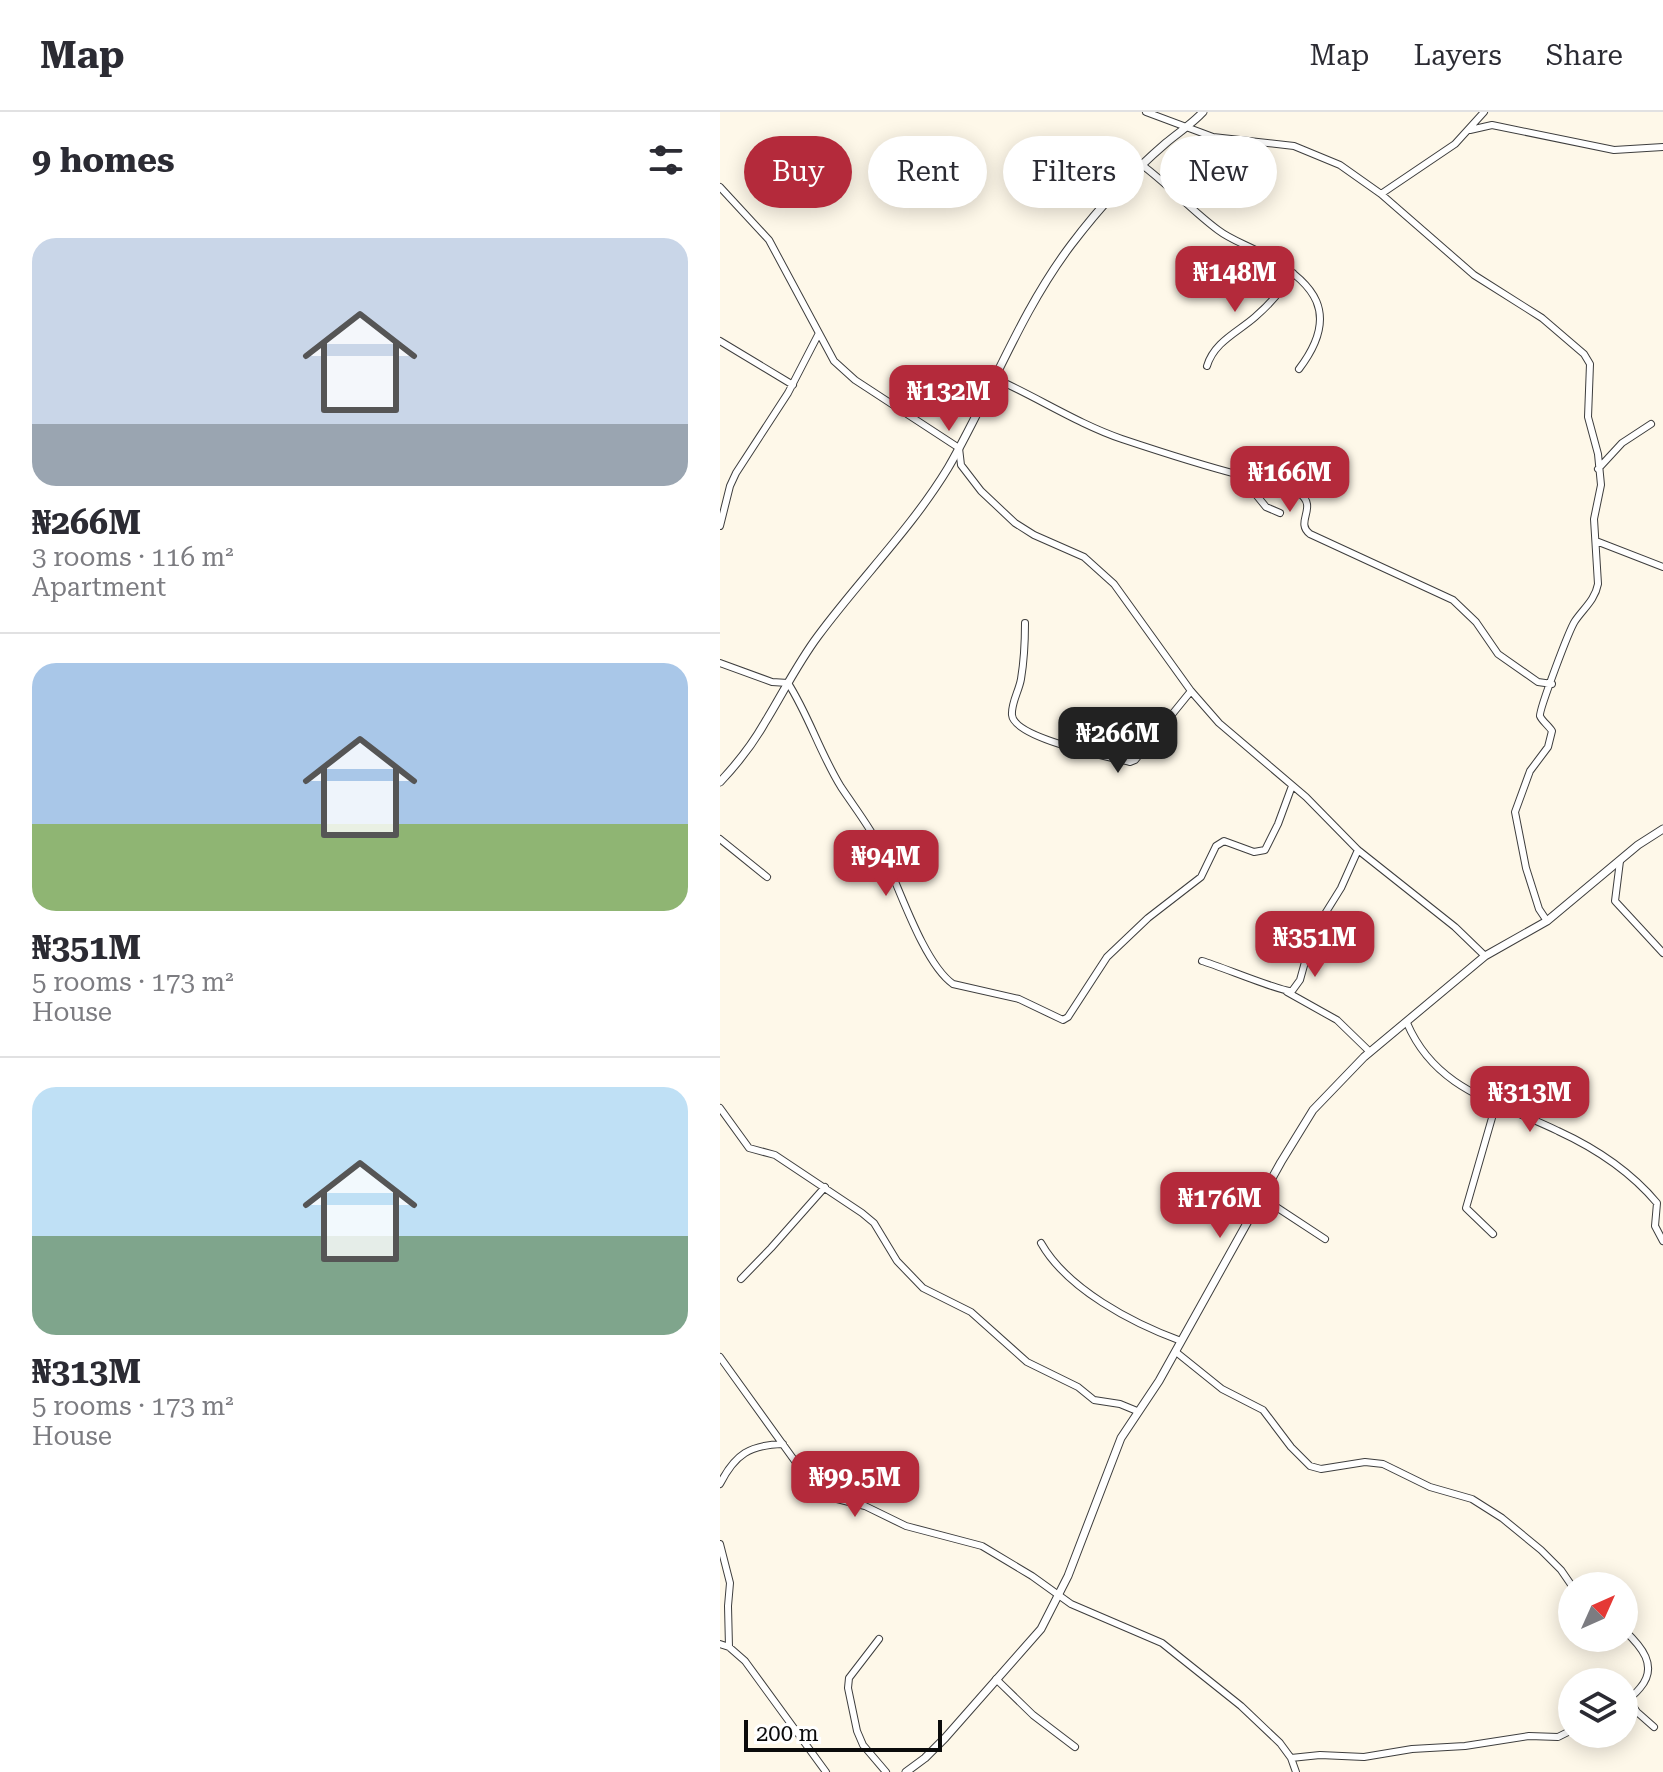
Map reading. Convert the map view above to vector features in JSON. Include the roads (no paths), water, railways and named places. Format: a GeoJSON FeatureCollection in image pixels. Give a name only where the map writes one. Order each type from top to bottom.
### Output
{"type":"FeatureCollection","features":[{"type":"Feature","properties":{"kind":"street"},"geometry":{"type":"LineString","coordinates":[[1146,112],[1188,129],[1228,140],[1294,146],[1340,165],[1381,194],[1474,275],[1542,318],[1588,359],[1591,373],[1588,417],[1598,454],[1601,485],[1594,519],[1599,572],[1596,594],[1567,636],[1540,711],[1552,731],[1551,737],[1548,747],[1530,771],[1515,812],[1526,868],[1539,909],[1547,921]]}},
{"type":"Feature","properties":{"kind":"street"},"geometry":{"type":"LineString","coordinates":[[1144,163],[1188,129],[1203,112]]}},
{"type":"Feature","properties":{"kind":"street"},"geometry":{"type":"LineString","coordinates":[[1381,194],[1434,159],[1470,130],[1484,112]]}},
{"type":"Feature","properties":{"kind":"street"},"geometry":{"type":"LineString","coordinates":[[1470,130],[1492,125],[1614,150],[1663,147]]}},
{"type":"Feature","properties":{"kind":"street"},"geometry":{"type":"LineString","coordinates":[[1144,167],[1217,230],[1293,273],[1313,294],[1321,313],[1312,349],[1299,369]]}},
{"type":"Feature","properties":{"kind":"street"},"geometry":{"type":"LineString","coordinates":[[720,187],[769,240],[828,353],[843,371],[959,448]]}},
{"type":"Feature","properties":{"kind":"street"},"geometry":{"type":"LineString","coordinates":[[720,782],[763,726],[816,638],[912,521],[959,448],[1021,322],[1052,271],[1101,208]]}},
{"type":"Feature","properties":{"kind":"street"},"geometry":{"type":"LineString","coordinates":[[1207,366],[1218,345],[1257,315],[1293,273]]}},
{"type":"Feature","properties":{"kind":"street"},"geometry":{"type":"LineString","coordinates":[[720,526],[730,486],[793,385],[818,335]]}},
{"type":"Feature","properties":{"kind":"street"},"geometry":{"type":"LineString","coordinates":[[720,341],[793,385]]}},
{"type":"Feature","properties":{"kind":"street"},"geometry":{"type":"LineString","coordinates":[[811,352],[828,353]]}},
{"type":"Feature","properties":{"kind":"street"},"geometry":{"type":"LineString","coordinates":[[994,378],[1118,438],[1298,492],[1307,502],[1307,514],[1302,523],[1304,530],[1453,600],[1476,622],[1487,641],[1508,663],[1538,682],[1552,684]]}},
{"type":"Feature","properties":{"kind":"street"},"geometry":{"type":"LineString","coordinates":[[1598,469],[1622,443],[1651,424]]}},
{"type":"Feature","properties":{"kind":"street"},"geometry":{"type":"LineString","coordinates":[[959,448],[961,465],[981,491],[1015,523],[1084,557],[1114,584],[1191,691],[1219,723],[1292,786],[1358,850],[1455,927],[1485,956]]}},
{"type":"Feature","properties":{"kind":"street"},"geometry":{"type":"LineString","coordinates":[[1240,475],[1266,507],[1280,513]]}},
{"type":"Feature","properties":{"kind":"street"},"geometry":{"type":"LineString","coordinates":[[1596,541],[1663,567]]}},
{"type":"Feature","properties":{"kind":"street"},"geometry":{"type":"LineString","coordinates":[[1025,623],[1022,672],[1012,718],[1015,724],[1036,735],[1069,747],[1130,762],[1135,760],[1191,691]]}},
{"type":"Feature","properties":{"kind":"street"},"geometry":{"type":"LineString","coordinates":[[720,663],[772,682],[788,683]]}},
{"type":"Feature","properties":{"kind":"street"},"geometry":{"type":"LineString","coordinates":[[788,683],[841,785],[880,848],[940,973],[953,984],[1006,995],[1063,1020],[1081,1001],[1096,973],[1123,940],[1201,877],[1216,846],[1224,841],[1254,852],[1265,850],[1292,786]]}},
{"type":"Feature","properties":{"kind":"street"},"geometry":{"type":"LineString","coordinates":[[906,1772],[945,1738],[1041,1629],[1085,1535],[1121,1438],[1176,1352],[1313,1110],[1370,1052],[1485,956],[1547,921],[1663,829]]}},
{"type":"Feature","properties":{"kind":"street"},"geometry":{"type":"LineString","coordinates":[[720,839],[767,877]]}},
{"type":"Feature","properties":{"kind":"street"},"geometry":{"type":"LineString","coordinates":[[1287,992],[1292,991],[1300,980],[1313,933],[1341,888],[1358,850]]}},
{"type":"Feature","properties":{"kind":"street"},"geometry":{"type":"LineString","coordinates":[[1620,861],[1615,901],[1663,953]]}},
{"type":"Feature","properties":{"kind":"street"},"geometry":{"type":"LineString","coordinates":[[1202,961],[1287,992],[1337,1020],[1370,1052]]}},
{"type":"Feature","properties":{"kind":"street"},"geometry":{"type":"LineString","coordinates":[[1407,1023],[1415,1041],[1449,1078],[1464,1089],[1566,1134],[1616,1165],[1657,1203],[1655,1226],[1663,1241]]}},
{"type":"Feature","properties":{"kind":"street"},"geometry":{"type":"LineString","coordinates":[[1493,1234],[1466,1208],[1496,1104]]}},
{"type":"Feature","properties":{"kind":"street"},"geometry":{"type":"LineString","coordinates":[[720,1108],[749,1148],[775,1155],[850,1202],[874,1223],[897,1261],[923,1288],[971,1312],[1027,1362],[1078,1387],[1094,1400],[1120,1404],[1137,1411]]}},
{"type":"Feature","properties":{"kind":"street"},"geometry":{"type":"LineString","coordinates":[[741,1279],[825,1187]]}},
{"type":"Feature","properties":{"kind":"street"},"geometry":{"type":"LineString","coordinates":[[1261,1197],[1325,1239]]}},
{"type":"Feature","properties":{"kind":"street"},"geometry":{"type":"LineString","coordinates":[[1041,1243],[1051,1260],[1115,1311],[1181,1341]]}},
{"type":"Feature","properties":{"kind":"street"},"geometry":{"type":"LineString","coordinates":[[1176,1352],[1222,1389],[1263,1410],[1310,1466],[1321,1469],[1365,1462],[1383,1464],[1430,1487],[1472,1499],[1502,1518],[1562,1572]]}},
{"type":"Feature","properties":{"kind":"street"},"geometry":{"type":"LineString","coordinates":[[720,1357],[815,1489],[822,1494],[865,1506],[906,1526],[982,1546],[1086,1612],[1162,1643],[1241,1706],[1280,1743],[1296,1772]]}},
{"type":"Feature","properties":{"kind":"street"},"geometry":{"type":"LineString","coordinates":[[720,1484],[743,1453],[763,1445],[783,1444]]}},
{"type":"Feature","properties":{"kind":"street"},"geometry":{"type":"LineString","coordinates":[[720,1544],[730,1583],[729,1647]]}},
{"type":"Feature","properties":{"kind":"street"},"geometry":{"type":"LineString","coordinates":[[879,1639],[853,1672],[848,1688],[863,1745],[886,1772]]}},
{"type":"Feature","properties":{"kind":"street"},"geometry":{"type":"LineString","coordinates":[[720,1644],[729,1647],[756,1675],[826,1772]]}},
{"type":"Feature","properties":{"kind":"street"},"geometry":{"type":"LineString","coordinates":[[1638,1646],[1650,1668],[1646,1680],[1638,1688]]}},
{"type":"Feature","properties":{"kind":"street"},"geometry":{"type":"LineString","coordinates":[[996,1679],[1033,1715],[1075,1747]]}},
{"type":"Feature","properties":{"kind":"street"},"geometry":{"type":"LineString","coordinates":[[1638,1713],[1654,1727]]}},
{"type":"Feature","properties":{"kind":"street"},"geometry":{"type":"LineString","coordinates":[[1291,1758],[1320,1755],[1364,1757],[1529,1736],[1558,1737]]}}]}
